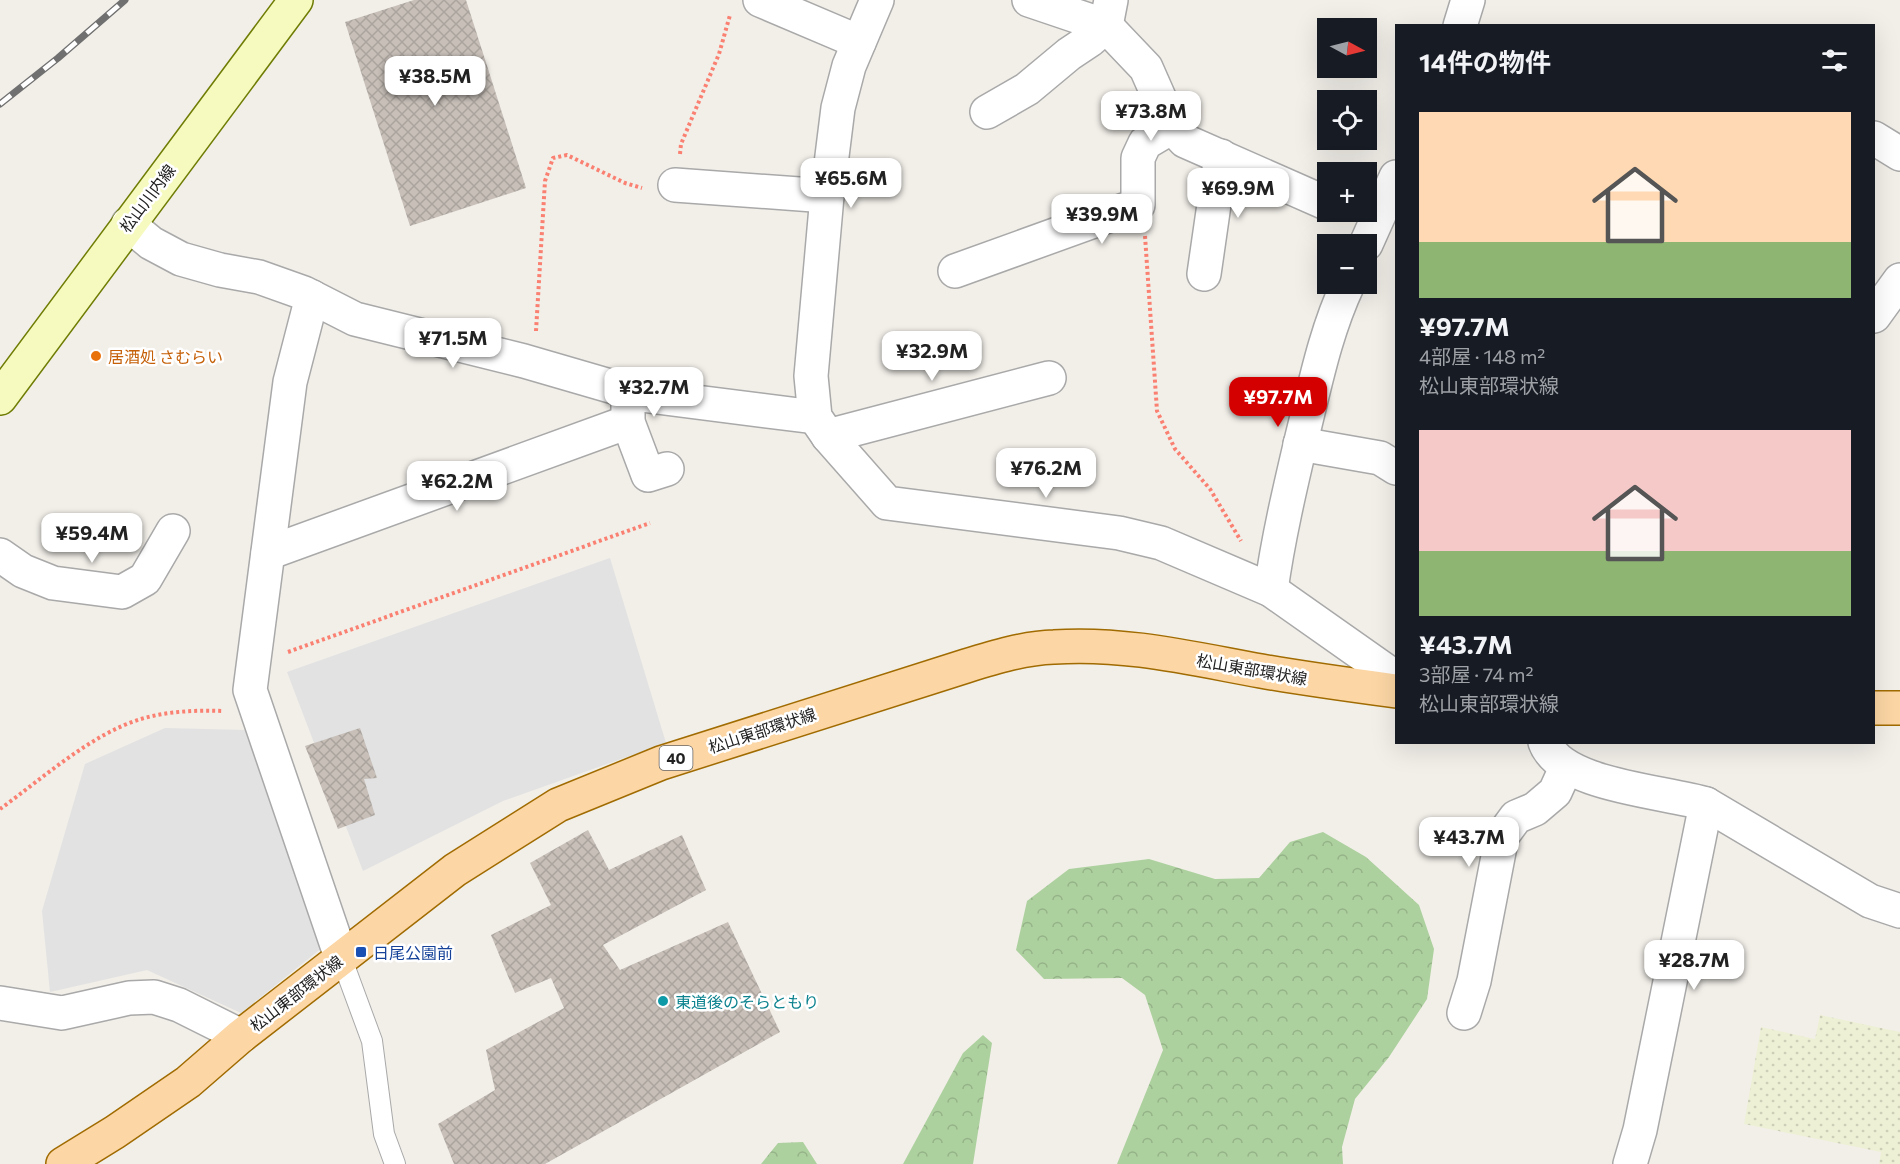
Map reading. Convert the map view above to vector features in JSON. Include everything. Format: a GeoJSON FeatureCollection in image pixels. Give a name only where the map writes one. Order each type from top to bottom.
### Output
{"type":"FeatureCollection","features":[{"type":"Feature","properties":{"kind":"main road","name":"松山川内線"},"geometry":{"type":"LineString","coordinates":[[0,398],[296,0]]}},
{"type":"Feature","properties":{"kind":"main road","name":"松山東部環状線"},"geometry":{"type":"LineString","coordinates":[[63,1164],[188,1082],[241,1036],[455,870],[558,805],[662,763],[1008,653],[1053,646],[1101,646],[1167,654],[1282,675],[1395,691]]}},
{"type":"Feature","properties":{"kind":"main road"},"geometry":{"type":"LineString","coordinates":[[1875,708],[1900,708]]}},
{"type":"Feature","properties":{"kind":"street"},"geometry":{"type":"LineString","coordinates":[[877,0],[859,42],[838,108],[827,196],[811,376],[821,426],[887,503],[1130,535],[1161,543],[1271,590],[1395,677]]}},
{"type":"Feature","properties":{"kind":"street"},"geometry":{"type":"LineString","coordinates":[[1029,0],[1108,13],[1146,68],[1172,127],[1185,141],[1317,199]]}},
{"type":"Feature","properties":{"kind":"street"},"geometry":{"type":"LineString","coordinates":[[1461,24],[1468,0]]}},
{"type":"Feature","properties":{"kind":"street"},"geometry":{"type":"LineString","coordinates":[[746,5],[859,42]]}},
{"type":"Feature","properties":{"kind":"street"},"geometry":{"type":"LineString","coordinates":[[987,112],[1027,89],[1108,13]]}},
{"type":"Feature","properties":{"kind":"street"},"geometry":{"type":"LineString","coordinates":[[956,271],[1138,205],[1138,158],[1145,143],[1172,127]]}},
{"type":"Feature","properties":{"kind":"street"},"geometry":{"type":"LineString","coordinates":[[1875,139],[1900,154]]}},
{"type":"Feature","properties":{"kind":"street"},"geometry":{"type":"LineString","coordinates":[[1204,274],[1221,156]]}},
{"type":"Feature","properties":{"kind":"street"},"geometry":{"type":"LineString","coordinates":[[1371,234],[1395,179]]}},
{"type":"Feature","properties":{"kind":"street"},"geometry":{"type":"LineString","coordinates":[[675,185],[827,196]]}},
{"type":"Feature","properties":{"kind":"street"},"geometry":{"type":"LineString","coordinates":[[1357,222],[1370,234]]}},
{"type":"Feature","properties":{"kind":"street"},"geometry":{"type":"LineString","coordinates":[[128,224],[152,243],[181,260],[259,277],[312,297],[355,319],[534,364],[628,407],[821,426],[1049,378]]}},
{"type":"Feature","properties":{"kind":"street"},"geometry":{"type":"LineString","coordinates":[[1271,590],[1276,549],[1300,444],[1327,337],[1344,294]]}},
{"type":"Feature","properties":{"kind":"street"},"geometry":{"type":"LineString","coordinates":[[312,297],[290,382],[250,690],[341,957]]}},
{"type":"Feature","properties":{"kind":"street"},"geometry":{"type":"LineString","coordinates":[[268,553],[628,407]]}},
{"type":"Feature","properties":{"kind":"street"},"geometry":{"type":"LineString","coordinates":[[628,407],[648,475],[667,469]]}},
{"type":"Feature","properties":{"kind":"street"},"geometry":{"type":"LineString","coordinates":[[1300,444],[1380,458],[1395,467]]}},
{"type":"Feature","properties":{"kind":"street"},"geometry":{"type":"LineString","coordinates":[[0,555],[23,571],[53,583],[122,592],[145,579],[173,531]]}},
{"type":"Feature","properties":{"kind":"street"},"geometry":{"type":"LineString","coordinates":[[1546,744],[1549,754],[1566,768],[1600,780],[1706,804],[1870,901],[1900,911]]}},
{"type":"Feature","properties":{"kind":"street"},"geometry":{"type":"LineString","coordinates":[[1464,1013],[1474,981],[1502,836],[1516,817],[1535,809],[1555,792],[1566,768]]}},
{"type":"Feature","properties":{"kind":"street"},"geometry":{"type":"LineString","coordinates":[[1630,1164],[1640,1130],[1706,804]]}},
{"type":"Feature","properties":{"kind":"street"},"geometry":{"type":"LineString","coordinates":[[0,1003],[62,1013],[129,998],[154,996],[179,1005],[241,1036]]}},
{"type":"Feature","properties":{"kind":"lane"},"geometry":{"type":"LineString","coordinates":[[341,957],[372,1041],[384,1134],[395,1164]]}},
{"type":"Feature","properties":{"kind":"path"},"geometry":{"type":"LineString","coordinates":[[534,364],[545,182],[553,158],[567,155],[625,183],[660,194],[675,185],[681,144],[719,54],[746,5]]}},
{"type":"Feature","properties":{"kind":"path"},"geometry":{"type":"LineString","coordinates":[[1138,205],[1144,218],[1157,411],[1175,449],[1210,489],[1271,590]]}},
{"type":"Feature","properties":{"kind":"path"},"geometry":{"type":"LineString","coordinates":[[287,652],[650,523]]}},
{"type":"Feature","properties":{"kind":"path"},"geometry":{"type":"LineString","coordinates":[[0,809],[92,743],[140,719],[184,710],[257,711]]}},
{"type":"Feature","properties":{"kind":"green space"},"geometry":{"type":"Polygon","coordinates":[[[1323,832],[1366,857],[1419,905],[1434,949],[1427,999],[1389,1057],[1355,1099],[1342,1147],[1343,1164],[1117,1164],[1163,1050],[1145,995],[1122,978],[1044,979],[1016,950],[1027,901],[1069,869],[1149,859],[1215,879],[1259,878],[1290,842],[1323,832]]]}},
{"type":"Feature","properties":{"kind":"green space"},"geometry":{"type":"Polygon","coordinates":[[[1820,1015],[1900,1032],[1900,1164],[1879,1164],[1881,1152],[1744,1124],[1761,1027],[1815,1039],[1820,1015]]]}},
{"type":"Feature","properties":{"kind":"green space"},"geometry":{"type":"Polygon","coordinates":[[[983,1035],[992,1043],[973,1164],[903,1164],[963,1053],[983,1035]]]}},
{"type":"Feature","properties":{"kind":"green space"},"geometry":{"type":"Polygon","coordinates":[[[803,1142],[817,1164],[761,1164],[778,1143],[803,1142]]]}},
{"type":"Feature","properties":{"kind":"shaded area"},"geometry":{"type":"Polygon","coordinates":[[[610,558],[666,743],[503,801],[363,871],[287,672],[610,558]]]}},
{"type":"Feature","properties":{"kind":"shaded area"},"geometry":{"type":"Polygon","coordinates":[[[165,728],[245,730],[323,947],[241,1013],[147,970],[50,992],[42,911],[85,764],[165,728]]]}},
{"type":"Feature","properties":{"kind":"building"},"geometry":{"type":"Polygon","coordinates":[[[414,0],[466,0],[526,188],[410,226],[345,22],[414,0]]]}},
{"type":"Feature","properties":{"kind":"building"},"geometry":{"type":"Polygon","coordinates":[[[360,728],[377,778],[364,779],[375,815],[338,829],[305,746],[360,728]]]}},
{"type":"Feature","properties":{"kind":"building","name":"東道後のそらともり"},"geometry":{"type":"Polygon","coordinates":[[[588,830],[609,870],[682,835],[706,890],[603,945],[620,970],[728,922],[780,1032],[545,1164],[454,1164],[438,1124],[495,1090],[486,1050],[564,1008],[551,978],[515,993],[491,935],[551,905],[530,863],[588,830]]]}},
{"type":"Feature","properties":{"kind":"railway"},"geometry":{"type":"LineString","coordinates":[[0,104],[125,0]]}},
{"type":"Feature","properties":{"kind":"place","name":"居酒処 さむらい"},"geometry":{"type":"Point","coordinates":[96,356]}},
{"type":"Feature","properties":{"kind":"place","name":"日尾公園前"},"geometry":{"type":"Point","coordinates":[361,952]}},
{"type":"Feature","properties":{"kind":"place","name":"東道後のそらともり"},"geometry":{"type":"Point","coordinates":[663,1001]}}]}
